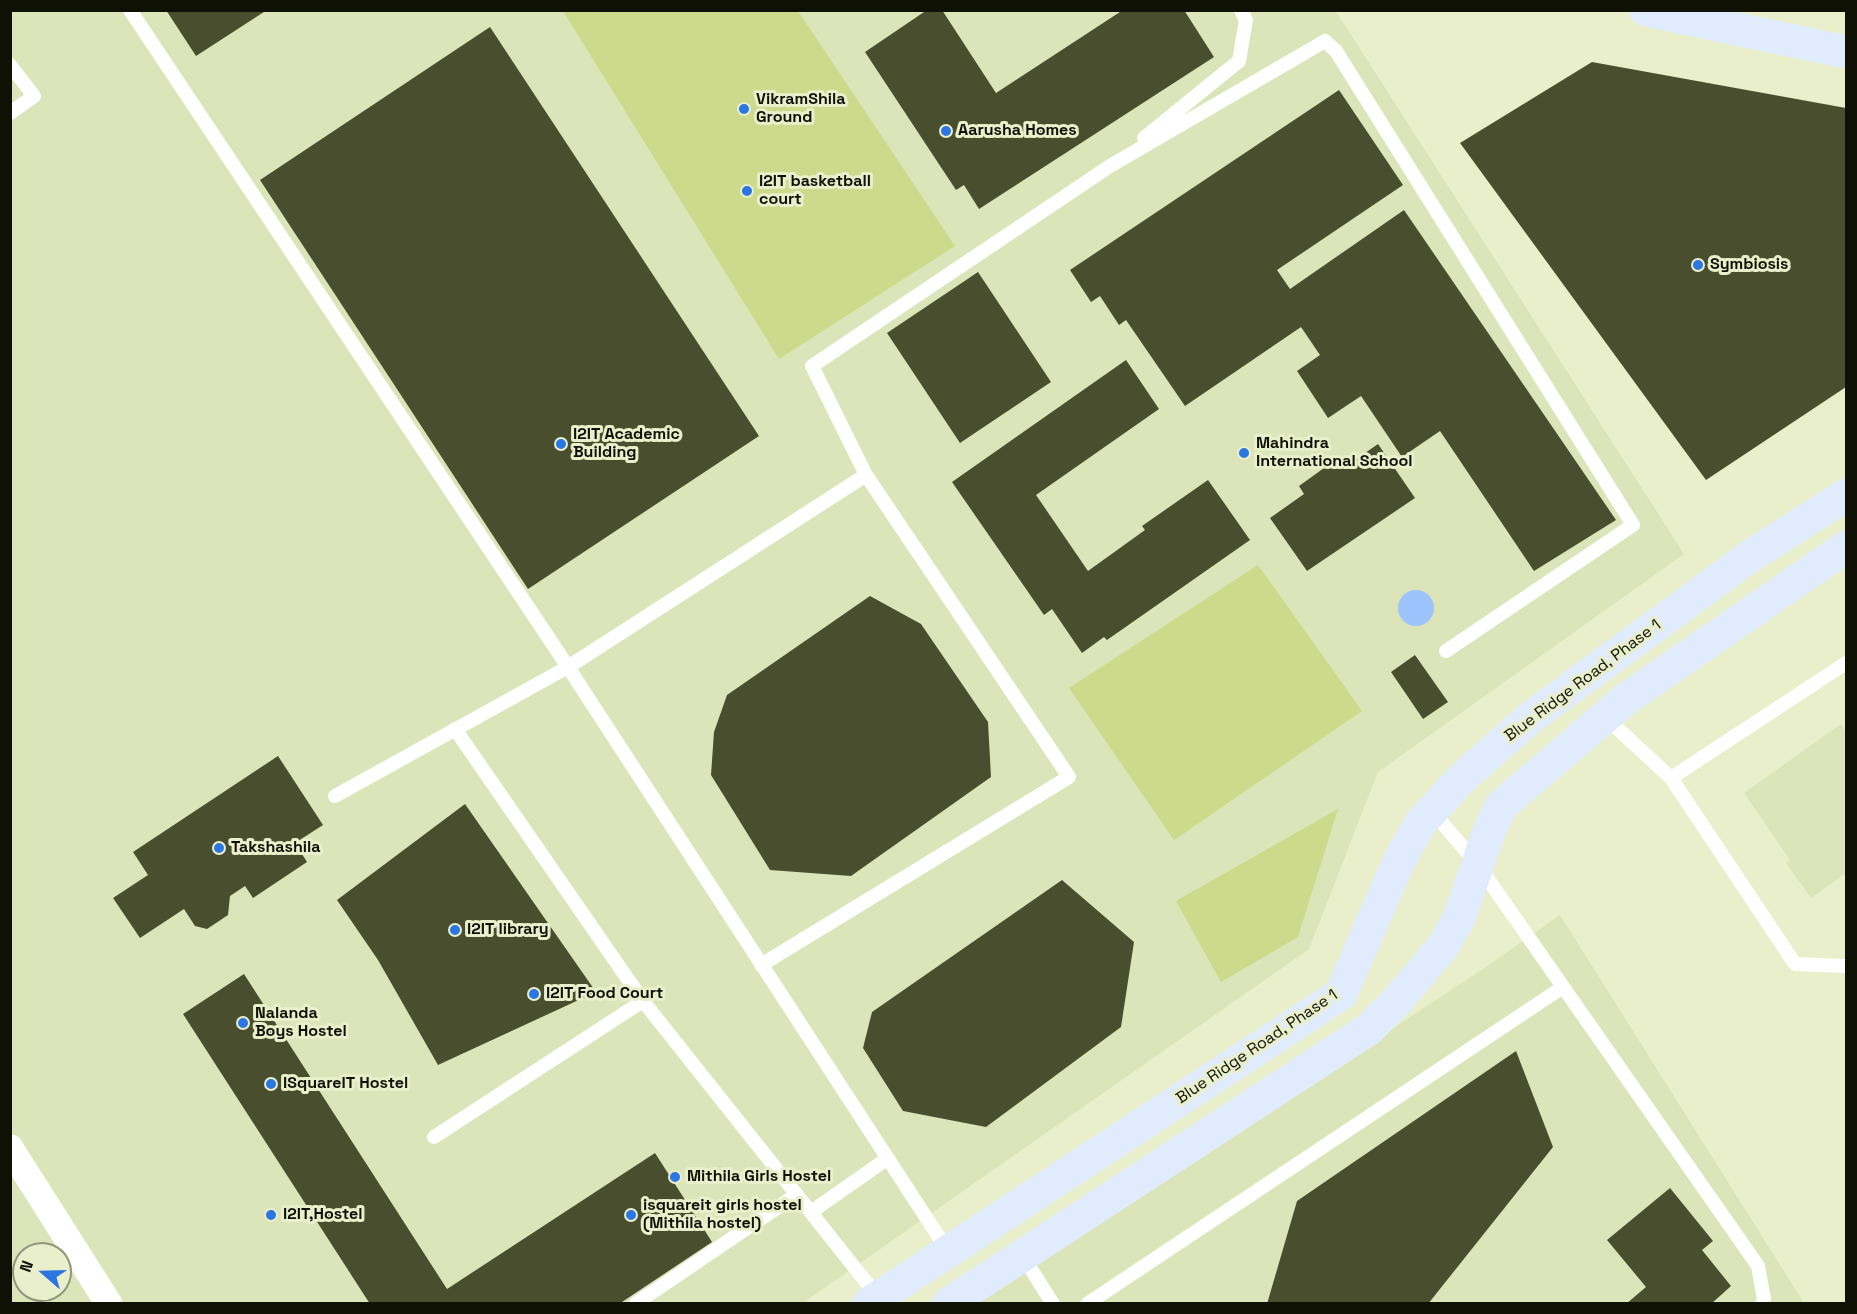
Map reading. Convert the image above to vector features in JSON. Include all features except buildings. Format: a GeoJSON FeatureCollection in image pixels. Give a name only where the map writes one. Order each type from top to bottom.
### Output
{"type":"FeatureCollection","features":[{"type":"Feature","properties":{"kind":"street"},"geometry":{"type":"LineString","coordinates":[[1646,10],[1846,52]]}},
{"type":"Feature","properties":{"kind":"street","name":"Blue Ridge Road, Phase 1"},"geometry":{"type":"LineString","coordinates":[[873,1300],[1341,994],[1398,863],[1420,824],[1486,756],[1532,717],[1749,557],[1846,495]]}},
{"type":"Feature","properties":{"kind":"street"},"geometry":{"type":"LineString","coordinates":[[948,1304],[1369,1029],[1396,1002],[1444,945],[1459,918],[1490,829],[1502,806],[1604,716],[1846,547]]}},
{"type":"Feature","properties":{"kind":"street"},"geometry":{"type":"LineString","coordinates":[[10,1148],[109,1304]]}},
{"type":"Feature","properties":{"kind":"lane"},"geometry":{"type":"LineString","coordinates":[[130,10],[568,667],[948,1251]]}},
{"type":"Feature","properties":{"kind":"lane"},"geometry":{"type":"LineString","coordinates":[[1110,166],[1239,61],[1246,20],[1241,10]]}},
{"type":"Feature","properties":{"kind":"lane"},"geometry":{"type":"LineString","coordinates":[[761,965],[1069,777],[866,475],[812,366],[1110,166],[1325,41],[1336,51],[1633,525],[1446,651]]}},
{"type":"Feature","properties":{"kind":"lane"},"geometry":{"type":"LineString","coordinates":[[10,65],[34,96],[10,113]]}},
{"type":"Feature","properties":{"kind":"lane"},"geometry":{"type":"LineString","coordinates":[[335,796],[568,667],[866,475]]}},
{"type":"Feature","properties":{"kind":"lane"},"geometry":{"type":"LineString","coordinates":[[1671,778],[1846,663]]}},
{"type":"Feature","properties":{"kind":"lane"},"geometry":{"type":"LineString","coordinates":[[1604,716],[1671,778],[1795,964],[1846,966]]}},
{"type":"Feature","properties":{"kind":"lane"},"geometry":{"type":"LineString","coordinates":[[455,729],[643,1001],[811,1212],[873,1300]]}},
{"type":"Feature","properties":{"kind":"lane"},"geometry":{"type":"LineString","coordinates":[[1432,811],[1478,865],[1758,1266],[1764,1299],[1762,1304]]}},
{"type":"Feature","properties":{"kind":"lane"},"geometry":{"type":"LineString","coordinates":[[1087,1304],[1108,1298],[1563,987]]}},
{"type":"Feature","properties":{"kind":"lane"},"geometry":{"type":"LineString","coordinates":[[434,1137],[643,1001]]}},
{"type":"Feature","properties":{"kind":"lane"},"geometry":{"type":"LineString","coordinates":[[811,1212],[888,1158]]}},
{"type":"Feature","properties":{"kind":"lane"},"geometry":{"type":"LineString","coordinates":[[634,1304],[796,1194]]}},
{"type":"Feature","properties":{"kind":"lane"},"geometry":{"type":"LineString","coordinates":[[1022,1255],[1053,1304]]}},
{"type":"Feature","properties":{"kind":"shaded area"},"geometry":{"type":"Polygon","coordinates":[[[1325,10],[1337,13],[1684,554],[1378,772],[1309,949],[803,1303],[11,1303],[11,11],[1325,10]]]}},
{"type":"Feature","properties":{"kind":"shaded area"},"geometry":{"type":"Polygon","coordinates":[[[1841,724],[1846,732],[1846,873],[1811,898],[1786,863],[1790,860],[1744,793],[1841,724]]]}},
{"type":"Feature","properties":{"kind":"shaded area"},"geometry":{"type":"Polygon","coordinates":[[[1560,915],[1804,1303],[974,1304],[1483,969],[1560,915]]]}},
{"type":"Feature","properties":{"kind":"green space"},"geometry":{"type":"Polygon","coordinates":[[[563,11],[798,11],[955,246],[779,359],[563,11]]]}},
{"type":"Feature","properties":{"kind":"green space"},"geometry":{"type":"Polygon","coordinates":[[[1258,565],[1362,711],[1174,840],[1069,688],[1258,565]]]}},
{"type":"Feature","properties":{"kind":"green space"},"geometry":{"type":"Polygon","coordinates":[[[1338,809],[1298,937],[1221,982],[1176,901],[1338,809]]]}},
{"type":"Feature","properties":{"kind":"water"},"geometry":{"type":"Polygon","coordinates":[[[1416,590],[1429,595],[1434,608],[1429,621],[1416,626],[1403,621],[1398,608],[1403,595],[1416,590]]]}},
{"type":"Feature","properties":{"kind":"place","name":"VikramShila Ground"},"geometry":{"type":"Point","coordinates":[744,109]}},
{"type":"Feature","properties":{"kind":"place","name":"Aarusha Homes"},"geometry":{"type":"Point","coordinates":[946,131]}},
{"type":"Feature","properties":{"kind":"place","name":"I2IT basketball court"},"geometry":{"type":"Point","coordinates":[747,191]}},
{"type":"Feature","properties":{"kind":"place","name":"Symbiosis"},"geometry":{"type":"Point","coordinates":[1698,265]}},
{"type":"Feature","properties":{"kind":"place","name":"I2IT Academic Building"},"geometry":{"type":"Point","coordinates":[561,444]}},
{"type":"Feature","properties":{"kind":"place","name":"Mahindra International School"},"geometry":{"type":"Point","coordinates":[1244,453]}},
{"type":"Feature","properties":{"kind":"place","name":"Takshashila"},"geometry":{"type":"Point","coordinates":[219,848]}},
{"type":"Feature","properties":{"kind":"place","name":"I2IT library"},"geometry":{"type":"Point","coordinates":[455,930]}},
{"type":"Feature","properties":{"kind":"place","name":"I2IT Food Court"},"geometry":{"type":"Point","coordinates":[534,994]}},
{"type":"Feature","properties":{"kind":"place","name":"Nalanda Boys Hostel"},"geometry":{"type":"Point","coordinates":[243,1023]}},
{"type":"Feature","properties":{"kind":"place","name":"ISquareIT Hostel"},"geometry":{"type":"Point","coordinates":[271,1084]}},
{"type":"Feature","properties":{"kind":"place","name":"Mithila Girls Hostel"},"geometry":{"type":"Point","coordinates":[675,1177]}},
{"type":"Feature","properties":{"kind":"place","name":"I2IT,Hostel"},"geometry":{"type":"Point","coordinates":[271,1215]}},
{"type":"Feature","properties":{"kind":"place","name":"isquareit girls hostel (Mithila hostel)"},"geometry":{"type":"Point","coordinates":[631,1215]}}]}
